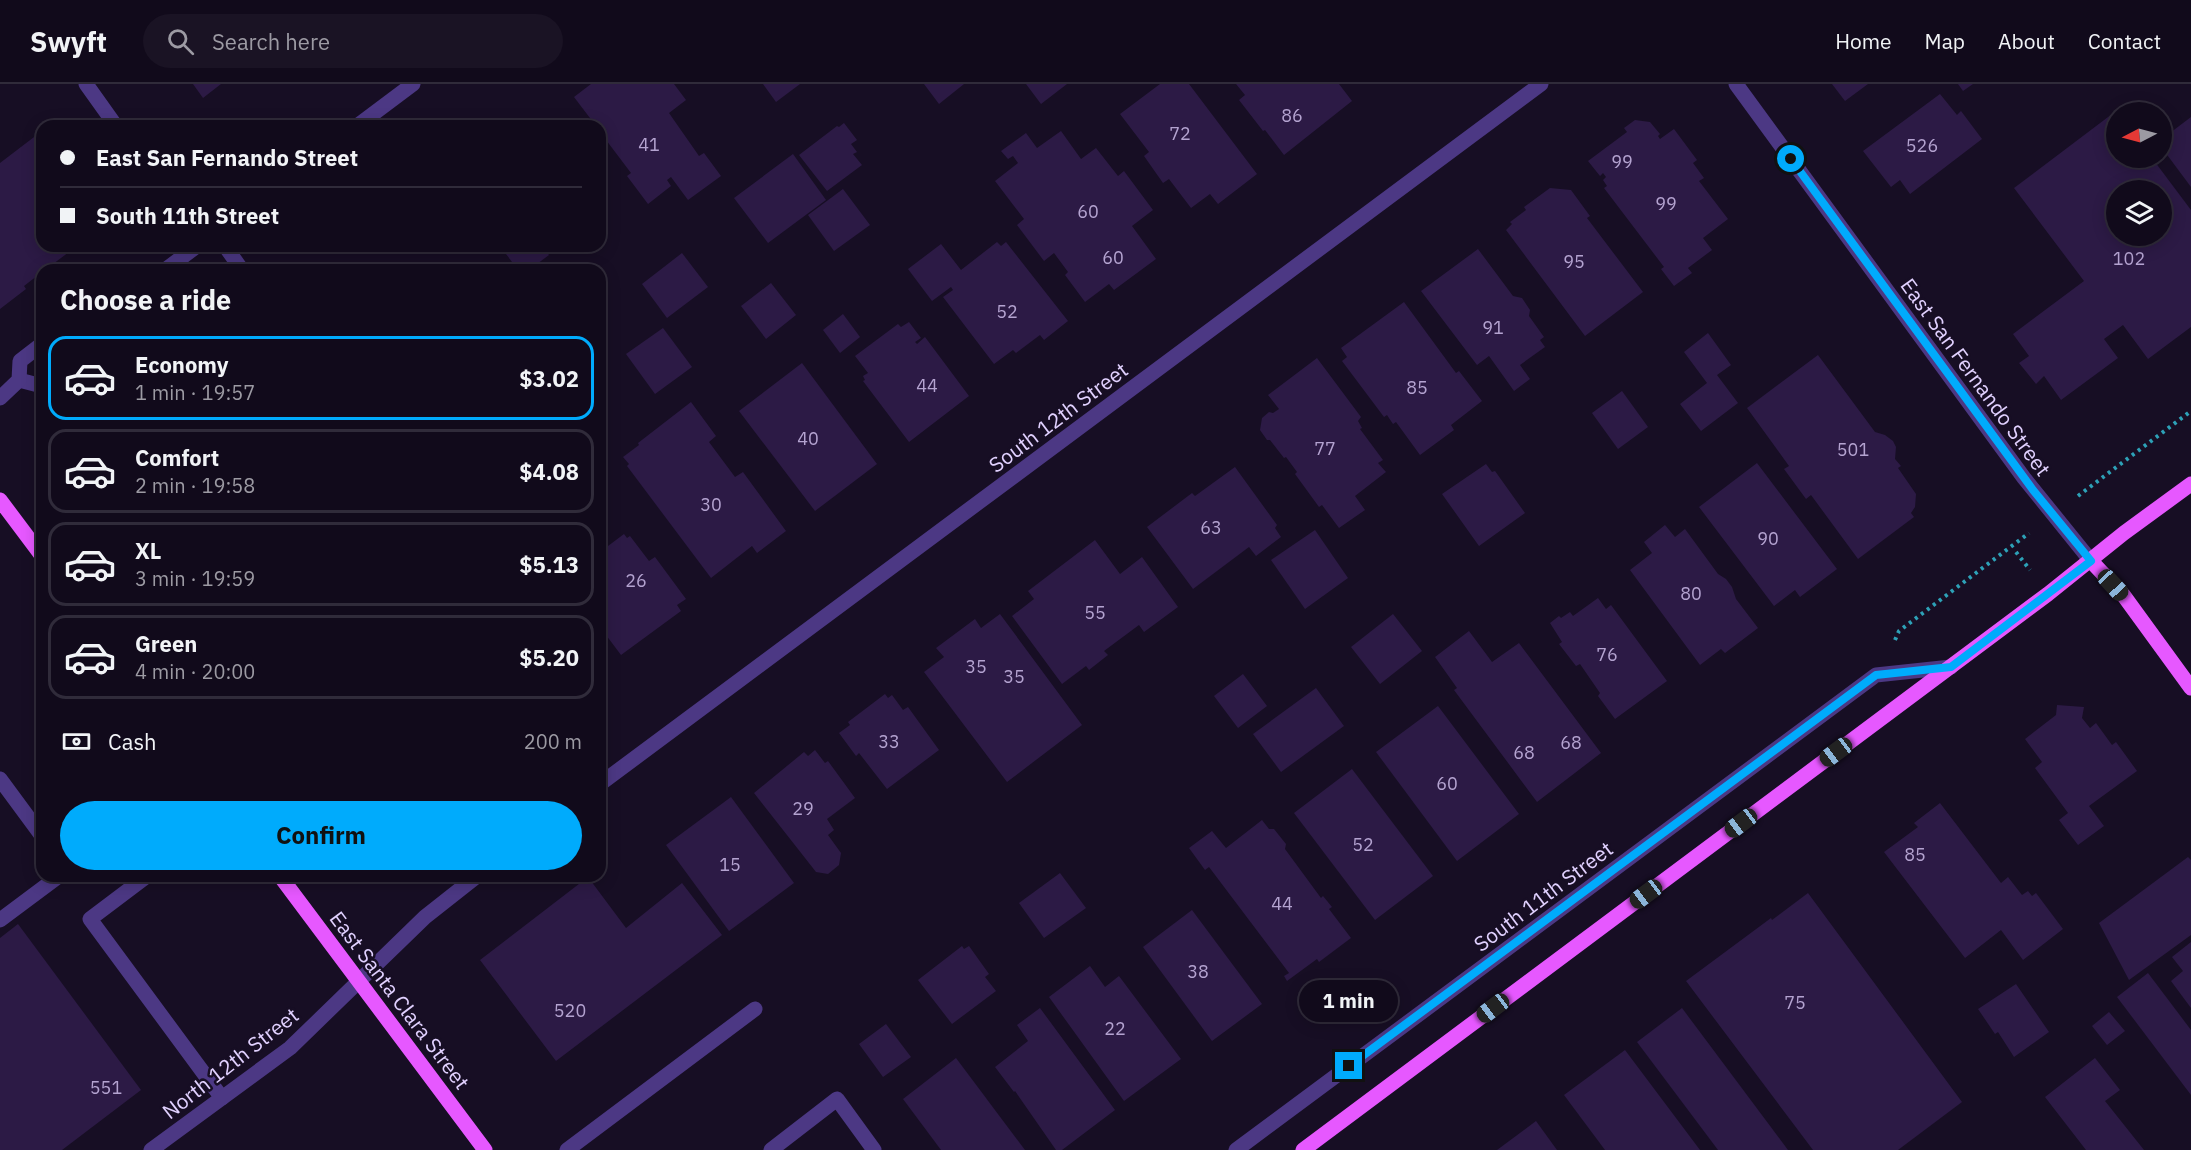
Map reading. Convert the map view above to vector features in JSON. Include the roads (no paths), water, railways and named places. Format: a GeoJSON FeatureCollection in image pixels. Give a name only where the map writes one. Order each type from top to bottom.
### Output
{"type":"FeatureCollection","features":[{"type":"Feature","properties":{"kind":"main road"},"geometry":{"type":"LineString","coordinates":[[1303,1150],[1951,667],[2191,484]]}},
{"type":"Feature","properties":{"kind":"main road"},"geometry":{"type":"LineString","coordinates":[[0,500],[36,548]]}},
{"type":"Feature","properties":{"kind":"main road","name":"East San Fernando Street"},"geometry":{"type":"LineString","coordinates":[[2091,561],[2124,596],[2191,687]]}},
{"type":"Feature","properties":{"kind":"main road","name":"East Santa Clara Street"},"geometry":{"type":"LineString","coordinates":[[285,882],[485,1150]]}},
{"type":"Feature","properties":{"kind":"street"},"geometry":{"type":"LineString","coordinates":[[86,84],[112,120]]}},
{"type":"Feature","properties":{"kind":"street"},"geometry":{"type":"LineString","coordinates":[[365,120],[413,84]]}},
{"type":"Feature","properties":{"kind":"street","name":"South 12th Street"},"geometry":{"type":"LineString","coordinates":[[606,775],[1540,84]]}},
{"type":"Feature","properties":{"kind":"street","name":"East San Fernando Street"},"geometry":{"type":"LineString","coordinates":[[1736,84],[2030,486],[2091,561]]}},
{"type":"Feature","properties":{"kind":"street"},"geometry":{"type":"LineString","coordinates":[[173,264],[189,252]]}},
{"type":"Feature","properties":{"kind":"street"},"geometry":{"type":"LineString","coordinates":[[0,398],[19,380],[20,361],[36,349]]}},
{"type":"Feature","properties":{"kind":"street"},"geometry":{"type":"LineString","coordinates":[[19,380],[36,384]]}},
{"type":"Feature","properties":{"kind":"street","name":"South 11th Street"},"geometry":{"type":"LineString","coordinates":[[1236,1150],[1876,675],[1951,667]]}},
{"type":"Feature","properties":{"kind":"street"},"geometry":{"type":"LineString","coordinates":[[0,780],[36,828]]}},
{"type":"Feature","properties":{"kind":"street"},"geometry":{"type":"LineString","coordinates":[[0,920],[51,882]]}},
{"type":"Feature","properties":{"kind":"street"},"geometry":{"type":"LineString","coordinates":[[139,882],[90,919],[222,1098]]}},
{"type":"Feature","properties":{"kind":"street"},"geometry":{"type":"LineString","coordinates":[[359,981],[425,917],[469,882]]}},
{"type":"Feature","properties":{"kind":"street","name":"North 12th Street"},"geometry":{"type":"LineString","coordinates":[[151,1150],[290,1048],[359,981]]}},
{"type":"Feature","properties":{"kind":"street"},"geometry":{"type":"LineString","coordinates":[[567,1150],[755,1008]]}},
{"type":"Feature","properties":{"kind":"street"},"geometry":{"type":"LineString","coordinates":[[771,1150],[837,1099],[874,1150]]}}]}
